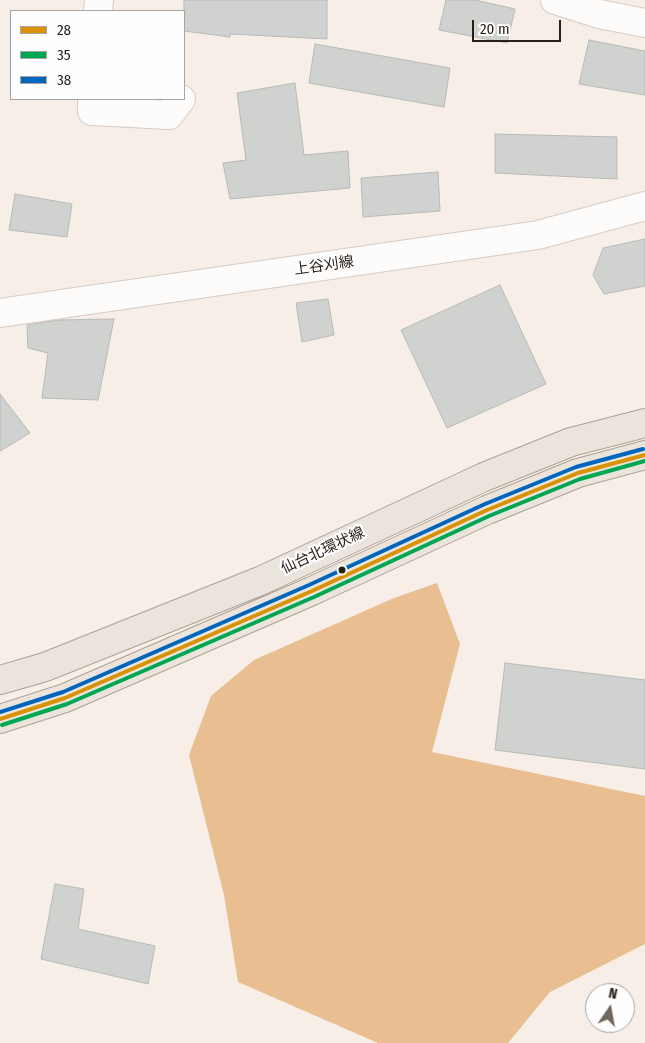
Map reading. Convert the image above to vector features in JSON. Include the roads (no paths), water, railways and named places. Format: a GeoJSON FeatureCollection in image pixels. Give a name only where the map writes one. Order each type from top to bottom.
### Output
{"type":"FeatureCollection","features":[{"type":"Feature","properties":{"kind":"main road","name":"仙台北環状線"},"geometry":{"type":"LineString","coordinates":[[0,680],[45,668],[260,580],[484,477],[571,442],[645,423]]}},
{"type":"Feature","properties":{"kind":"main road","name":"仙台北環状線"},"geometry":{"type":"LineString","coordinates":[[0,719],[74,694],[312,591],[487,510],[578,473],[645,454]]}},
{"type":"Feature","properties":{"kind":"street"},"geometry":{"type":"LineString","coordinates":[[555,0],[599,14],[645,23]]}},
{"type":"Feature","properties":{"kind":"street"},"geometry":{"type":"LineString","coordinates":[[92,100],[92,111],[169,115],[180,100]]}},
{"type":"Feature","properties":{"kind":"street","name":"上谷刈線"},"geometry":{"type":"LineString","coordinates":[[0,313],[538,235],[645,206]]}}]}
